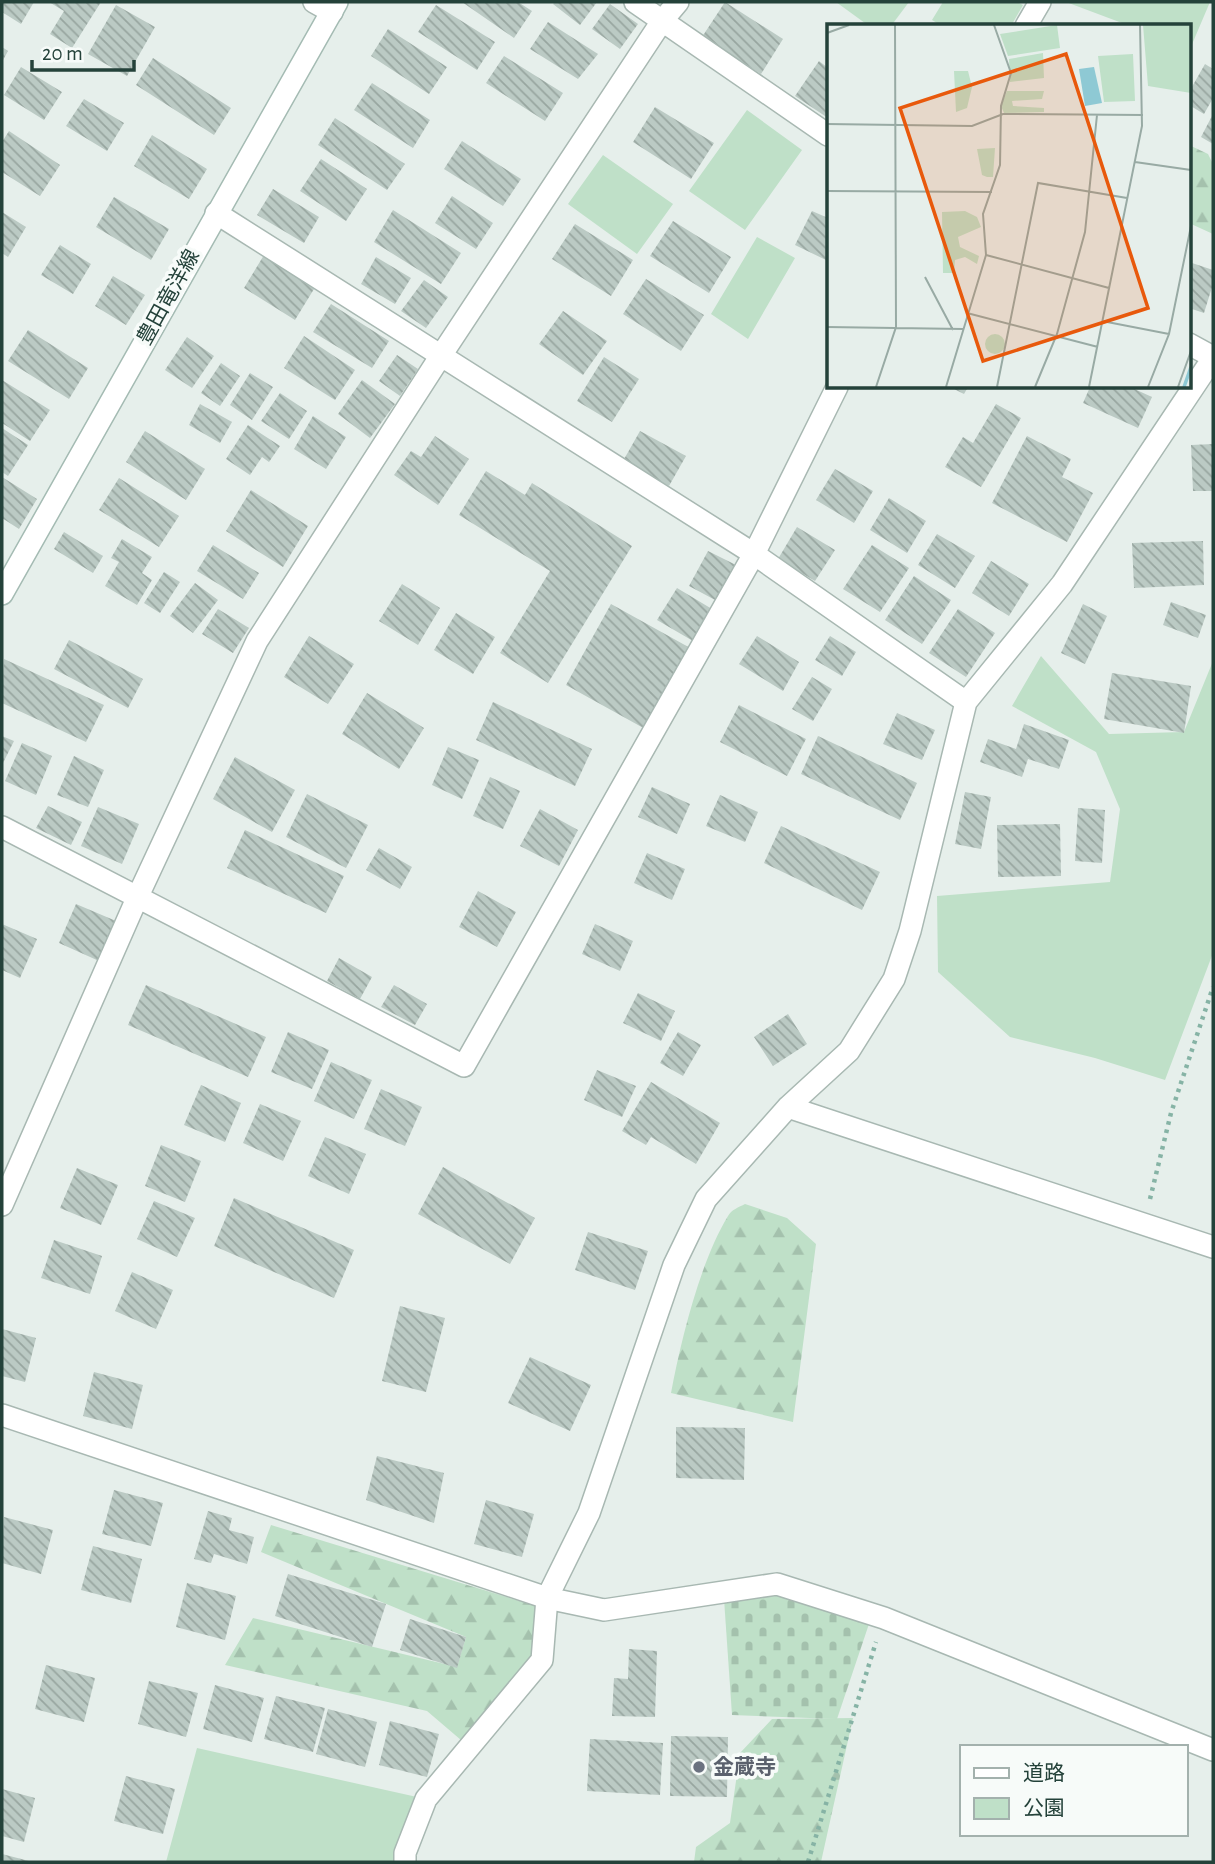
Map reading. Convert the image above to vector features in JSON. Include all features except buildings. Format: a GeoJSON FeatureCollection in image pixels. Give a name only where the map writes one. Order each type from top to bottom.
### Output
{"type":"FeatureCollection","features":[{"type":"Feature","properties":{"kind":"street"},"geometry":{"type":"LineString","coordinates":[[635,2],[827,134]]}},
{"type":"Feature","properties":{"kind":"street"},"geometry":{"type":"LineString","coordinates":[[2,1205],[138,896],[257,641],[440,357],[662,21],[678,2]]}},
{"type":"Feature","properties":{"kind":"street"},"geometry":{"type":"LineString","coordinates":[[1027,24],[1040,2]]}},
{"type":"Feature","properties":{"kind":"street","name":"豊田竜洋線"},"geometry":{"type":"LineString","coordinates":[[2,594],[216,213],[328,5]]}},
{"type":"Feature","properties":{"kind":"street"},"geometry":{"type":"LineString","coordinates":[[216,213],[754,554],[966,702]]}},
{"type":"Feature","properties":{"kind":"street"},"geometry":{"type":"LineString","coordinates":[[405,1862],[405,1853],[426,1799],[542,1660],[547,1598],[589,1513],[674,1265],[706,1199],[788,1107],[849,1051],[894,979],[910,931],[966,702],[1062,584],[1213,358],[1190,345]]}},
{"type":"Feature","properties":{"kind":"street"},"geometry":{"type":"LineString","coordinates":[[2,827],[464,1066],[754,554],[836,388]]}},
{"type":"Feature","properties":{"kind":"street"},"geometry":{"type":"LineString","coordinates":[[788,1107],[1213,1247]]}},
{"type":"Feature","properties":{"kind":"street"},"geometry":{"type":"LineString","coordinates":[[2,1415],[547,1598],[604,1610],[777,1584],[884,1618],[1213,1750]]}},
{"type":"Feature","properties":{"kind":"path"},"geometry":{"type":"LineString","coordinates":[[1144,1224],[1171,1113],[1213,987]]}},
{"type":"Feature","properties":{"kind":"path"},"geometry":{"type":"LineString","coordinates":[[808,1862],[884,1618]]}},
{"type":"Feature","properties":{"kind":"green space"},"geometry":{"type":"Polygon","coordinates":[[[836,2],[909,2],[892,24],[866,24],[836,2]]]}},
{"type":"Feature","properties":{"kind":"green space"},"geometry":{"type":"Polygon","coordinates":[[[943,2],[1017,2],[1023,5],[1012,24],[939,24],[932,20],[943,2]]]}},
{"type":"Feature","properties":{"kind":"green space"},"geometry":{"type":"Polygon","coordinates":[[[1066,2],[1210,2],[1190,49],[1190,24],[1125,24],[1066,2]]]}},
{"type":"Feature","properties":{"kind":"green space"},"geometry":{"type":"Polygon","coordinates":[[[747,110],[802,150],[745,230],[689,191],[747,110]]]}},
{"type":"Feature","properties":{"kind":"green space"},"geometry":{"type":"Polygon","coordinates":[[[1190,145],[1208,154],[1213,164],[1213,234],[1190,223],[1190,145]]]}},
{"type":"Feature","properties":{"kind":"green space"},"geometry":{"type":"Polygon","coordinates":[[[603,155],[673,204],[637,254],[568,204],[603,155]]]}},
{"type":"Feature","properties":{"kind":"green space"},"geometry":{"type":"Polygon","coordinates":[[[757,237],[795,258],[748,339],[711,314],[757,237]]]}},
{"type":"Feature","properties":{"kind":"green space"},"geometry":{"type":"Polygon","coordinates":[[[1041,656],[1109,734],[1184,732],[1213,661],[1213,953],[1165,1080],[1095,1058],[1010,1037],[938,972],[937,896],[1110,882],[1120,809],[1096,752],[1012,706],[1041,656]]]}},
{"type":"Feature","properties":{"kind":"green space"},"geometry":{"type":"Polygon","coordinates":[[[745,1204],[787,1218],[816,1244],[793,1422],[671,1393],[700,1278],[729,1214],[745,1204]]]}},
{"type":"Feature","properties":{"kind":"green space"},"geometry":{"type":"Polygon","coordinates":[[[271,1525],[536,1606],[542,1660],[468,1746],[427,1711],[225,1665],[253,1618],[457,1667],[466,1637],[261,1552],[271,1525]]]}},
{"type":"Feature","properties":{"kind":"green space"},"geometry":{"type":"Polygon","coordinates":[[[777,1584],[872,1615],[837,1719],[732,1715],[724,1599],[777,1584]]]}},
{"type":"Feature","properties":{"kind":"green space"},"geometry":{"type":"Polygon","coordinates":[[[853,1718],[821,1862],[694,1862],[696,1847],[730,1823],[740,1753],[772,1719],[853,1718]]]}},
{"type":"Feature","properties":{"kind":"green space"},"geometry":{"type":"Polygon","coordinates":[[[197,1748],[426,1799],[405,1862],[166,1862],[197,1748]]]}},
{"type":"Feature","properties":{"kind":"place","name":"金蔵寺"},"geometry":{"type":"Point","coordinates":[699,1767]}}]}
